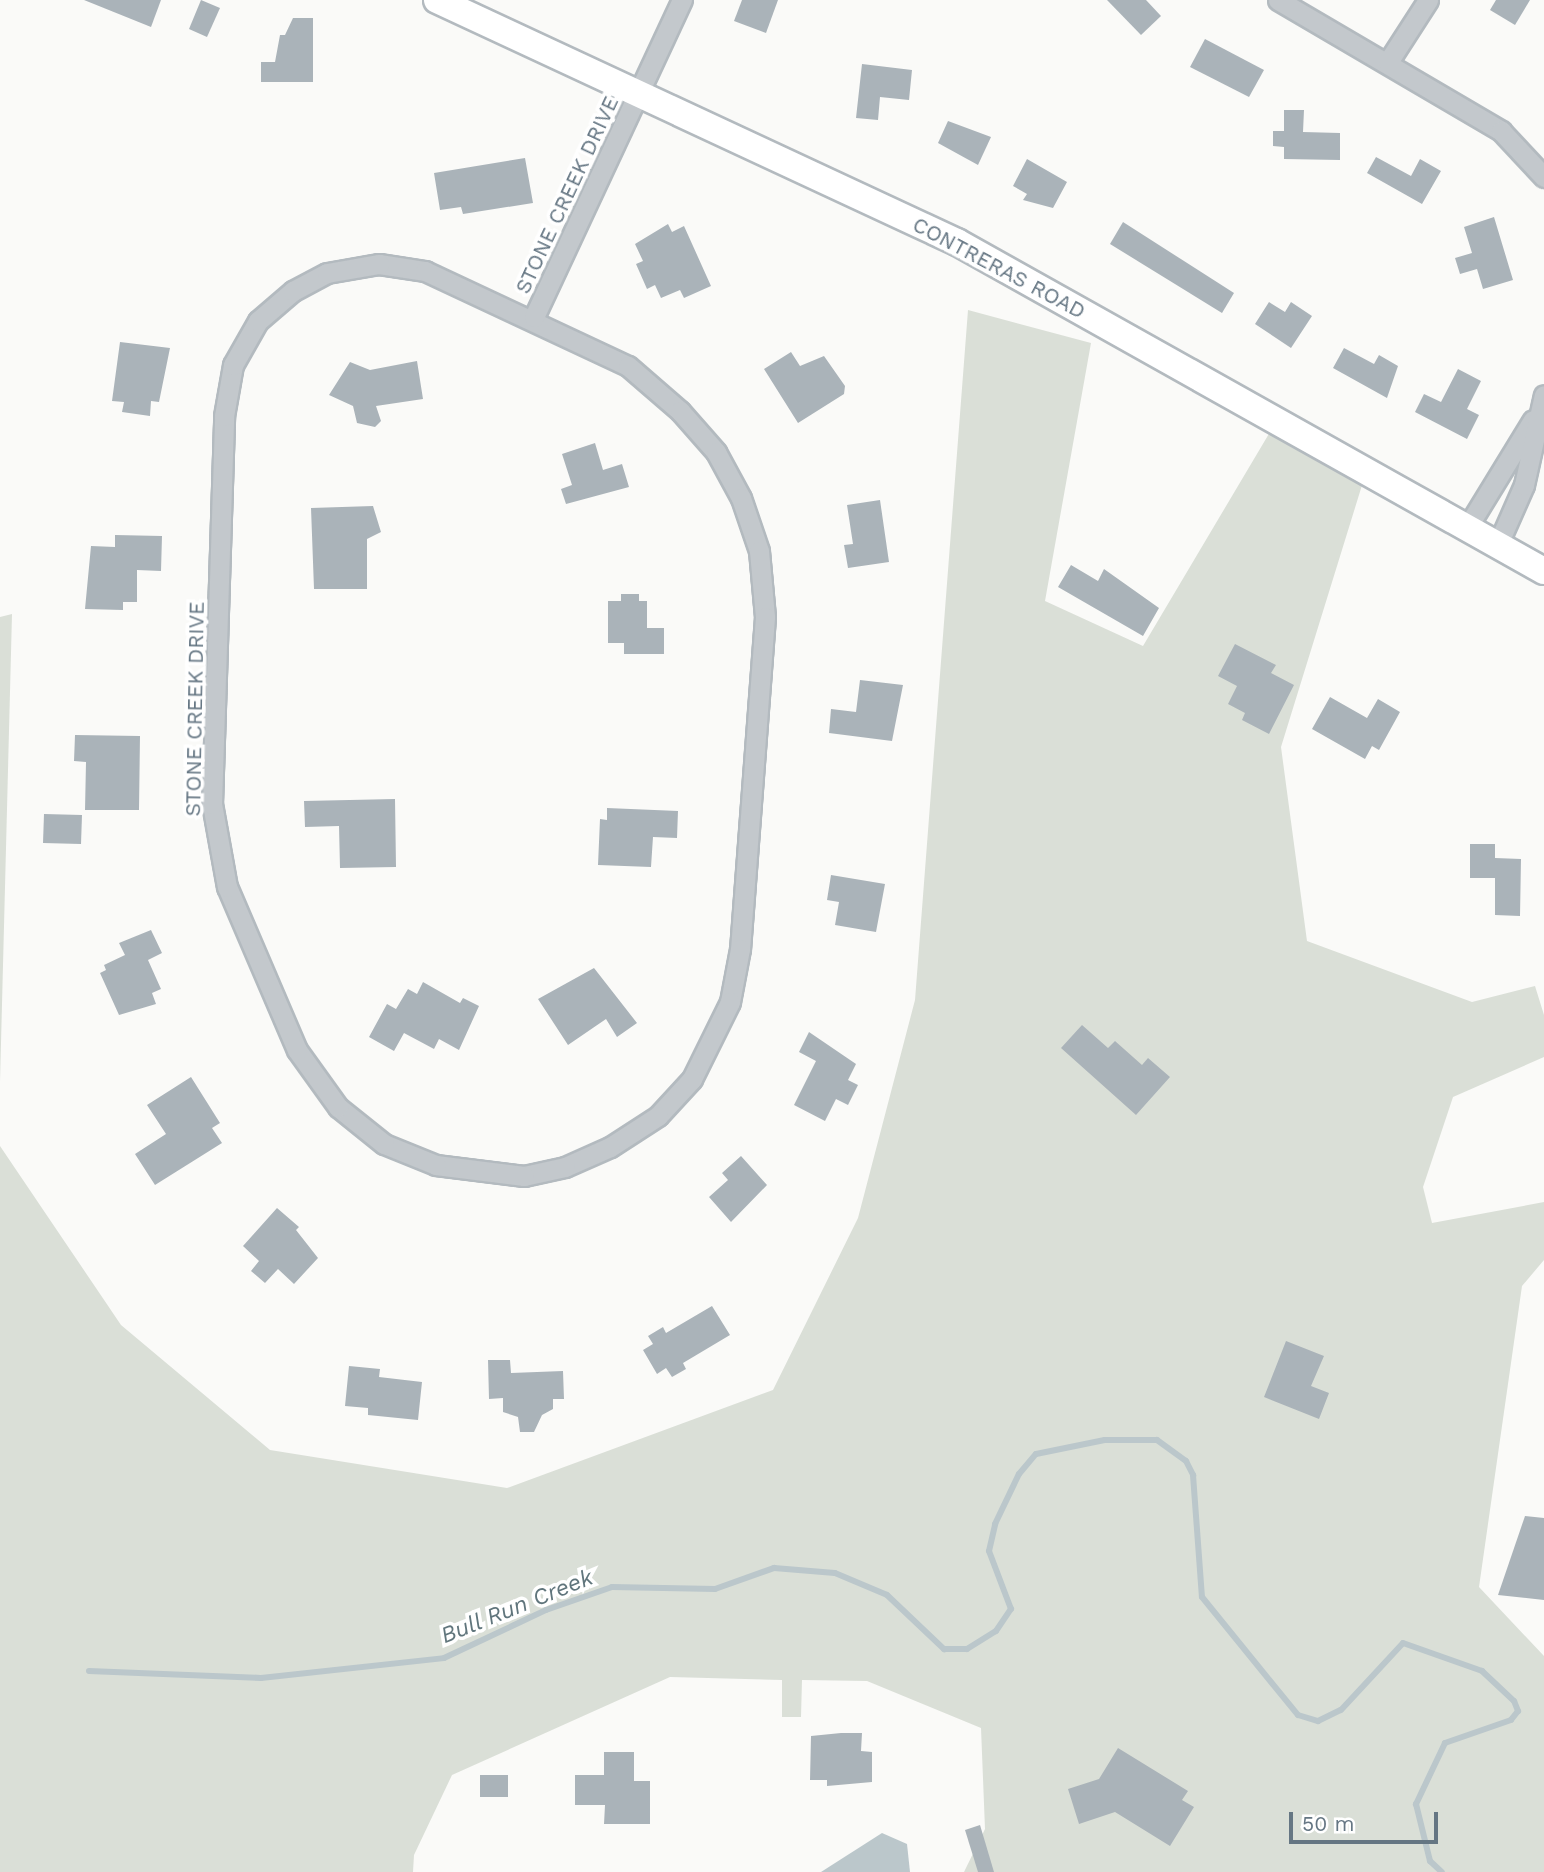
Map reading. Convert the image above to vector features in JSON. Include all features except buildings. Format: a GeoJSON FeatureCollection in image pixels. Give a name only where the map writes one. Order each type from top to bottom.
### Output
{"type":"FeatureCollection","features":[{"type":"Feature","properties":{"kind":"street","name":"CONTRERAS ROAD"},"geometry":{"type":"LineString","coordinates":[[437,0],[641,92],[957,242],[1544,571]]}},
{"type":"Feature","properties":{"kind":"street","name":"STONE CREEK DRIVE"},"geometry":{"type":"LineString","coordinates":[[534,317],[682,0]]}},
{"type":"Feature","properties":{"kind":"street"},"geometry":{"type":"LineString","coordinates":[[1278,0],[1388,62],[1501,131],[1544,177]]}},
{"type":"Feature","properties":{"kind":"street"},"geometry":{"type":"LineString","coordinates":[[1388,62],[1428,0]]}},
{"type":"Feature","properties":{"kind":"street","name":"STONE CREEK DRIVE"},"geometry":{"type":"LineString","coordinates":[[379,264],[425,271],[534,317],[628,366],[680,411],[716,452],[741,498],[759,551],[765,617],[740,949],[730,1002],[714,1044],[692,1079],[658,1116],[610,1147],[565,1167],[524,1176],[436,1165],[384,1144],[338,1107],[297,1050],[227,887],[212,804],[224,416],[233,365],[258,321],[293,291],[327,273],[379,264]]}},
{"type":"Feature","properties":{"kind":"street"},"geometry":{"type":"LineString","coordinates":[[1498,544],[1524,485],[1537,414],[1544,395]]}},
{"type":"Feature","properties":{"kind":"street"},"geometry":{"type":"LineString","coordinates":[[1468,526],[1537,414]]}},
{"type":"Feature","properties":{"kind":"shaded area"},"geometry":{"type":"Polygon","coordinates":[[[968,310],[1091,343],[1045,601],[1143,646],[1270,432],[1363,482],[1281,747],[1307,941],[1472,1002],[1535,986],[1544,1015],[1544,1057],[1453,1097],[1423,1187],[1432,1223],[1544,1202],[1544,1260],[1522,1286],[1479,1587],[1544,1656],[1544,1872],[964,1872],[985,1829],[981,1728],[867,1681],[802,1680],[801,1717],[782,1717],[782,1680],[670,1677],[452,1775],[414,1855],[413,1872],[0,1872],[0,1146],[121,1325],[270,1450],[507,1488],[773,1390],[858,1218],[915,1000],[968,310]]]}},
{"type":"Feature","properties":{"kind":"shaded area"},"geometry":{"type":"Polygon","coordinates":[[[12,614],[0,1082],[0,617],[12,614]]]}},
{"type":"Feature","properties":{"kind":"shaded area"},"geometry":{"type":"Polygon","coordinates":[[[882,1833],[907,1844],[910,1872],[821,1872],[882,1833]]]}},
{"type":"Feature","properties":{"kind":"waterway","name":"Bull Run Creek"},"geometry":{"type":"LineString","coordinates":[[89,1671],[261,1678],[444,1658],[546,1610],[612,1587],[715,1589],[774,1568],[835,1573],[887,1595],[944,1649],[967,1649],[996,1631],[1011,1609],[989,1551],[995,1524],[1019,1474],[1036,1454],[1105,1440],[1157,1440],[1186,1461],[1193,1475],[1202,1597],[1298,1715],[1318,1721],[1341,1710],[1403,1643],[1482,1671],[1514,1701],[1518,1711],[1511,1720],[1445,1743],[1416,1804],[1430,1861],[1442,1872]]}}]}
